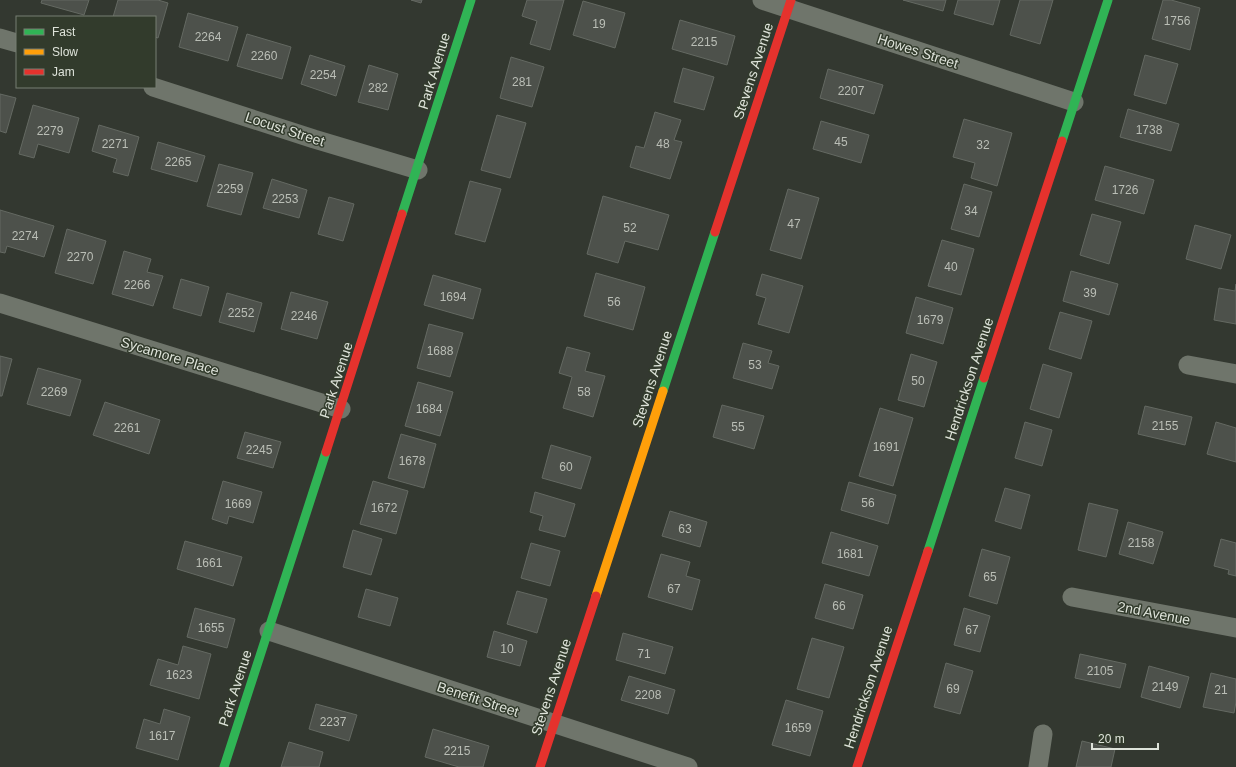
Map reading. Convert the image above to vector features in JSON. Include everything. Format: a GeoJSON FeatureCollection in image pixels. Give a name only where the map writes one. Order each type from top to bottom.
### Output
{"type":"FeatureCollection","features":[{"type":"Feature","properties":{"kind":"street","name":"Park Avenue"},"geometry":{"type":"LineString","coordinates":[[224,767],[418,170],[471,0]]}},
{"type":"Feature","properties":{"kind":"street","name":"Howes Street"},"geometry":{"type":"LineString","coordinates":[[762,0],[789,4],[1074,102]]}},
{"type":"Feature","properties":{"kind":"street","name":"Hendrickson Avenue"},"geometry":{"type":"LineString","coordinates":[[857,767],[1108,0]]}},
{"type":"Feature","properties":{"kind":"street","name":"Stevens Avenue"},"geometry":{"type":"LineString","coordinates":[[540,767],[789,4]]}},
{"type":"Feature","properties":{"kind":"street"},"geometry":{"type":"LineString","coordinates":[[0,38],[16,43]]}},
{"type":"Feature","properties":{"kind":"street","name":"Locust Street"},"geometry":{"type":"LineString","coordinates":[[156,88],[314,139],[418,170]]}},
{"type":"Feature","properties":{"kind":"street","name":"Sycamore Place"},"geometry":{"type":"LineString","coordinates":[[0,303],[341,409]]}},
{"type":"Feature","properties":{"kind":"street"},"geometry":{"type":"LineString","coordinates":[[1188,365],[1236,374]]}},
{"type":"Feature","properties":{"kind":"street","name":"2nd Avenue"},"geometry":{"type":"LineString","coordinates":[[1072,598],[1236,628]]}},
{"type":"Feature","properties":{"kind":"street","name":"Benefit Street"},"geometry":{"type":"LineString","coordinates":[[269,631],[688,767]]}},
{"type":"Feature","properties":{"kind":"street"},"geometry":{"type":"LineString","coordinates":[[1038,767],[1043,734]]}},
{"type":"Feature","properties":{"kind":"building"},"geometry":{"type":"Polygon","coordinates":[[[42,0],[89,0],[84,15],[41,3],[42,0]]]}},
{"type":"Feature","properties":{"kind":"building"},"geometry":{"type":"Polygon","coordinates":[[[118,0],[158,0],[168,3],[158,38],[156,37],[156,16],[113,16],[118,0]]]}},
{"type":"Feature","properties":{"kind":"building"},"geometry":{"type":"Polygon","coordinates":[[[411,0],[422,0],[421,3],[411,0]]]}},
{"type":"Feature","properties":{"kind":"building"},"geometry":{"type":"Polygon","coordinates":[[[527,0],[564,0],[550,50],[530,44],[537,21],[522,16],[527,0]]]}},
{"type":"Feature","properties":{"kind":"building"},"geometry":{"type":"Polygon","coordinates":[[[903,0],[946,0],[943,11],[903,0]]]}},
{"type":"Feature","properties":{"kind":"building"},"geometry":{"type":"Polygon","coordinates":[[[958,0],[1000,0],[993,25],[954,14],[958,0]]]}},
{"type":"Feature","properties":{"kind":"building"},"geometry":{"type":"Polygon","coordinates":[[[1020,0],[1053,0],[1040,44],[1010,35],[1020,0]]]}},
{"type":"Feature","properties":{"kind":"building"},"geometry":{"type":"Polygon","coordinates":[[[1163,0],[1171,0],[1200,8],[1190,50],[1152,39],[1163,0]]]}},
{"type":"Feature","properties":{"kind":"building"},"geometry":{"type":"Polygon","coordinates":[[[583,1],[625,13],[615,48],[573,35],[583,1]]]}},
{"type":"Feature","properties":{"kind":"building"},"geometry":{"type":"Polygon","coordinates":[[[188,13],[238,27],[228,61],[179,47],[188,13]]]}},
{"type":"Feature","properties":{"kind":"building"},"geometry":{"type":"Polygon","coordinates":[[[680,20],[735,36],[727,65],[672,49],[680,20]]]}},
{"type":"Feature","properties":{"kind":"building"},"geometry":{"type":"Polygon","coordinates":[[[247,34],[291,47],[282,79],[237,66],[247,34]]]}},
{"type":"Feature","properties":{"kind":"building"},"geometry":{"type":"Polygon","coordinates":[[[310,55],[345,66],[336,96],[301,84],[310,55]]]}},
{"type":"Feature","properties":{"kind":"building"},"geometry":{"type":"Polygon","coordinates":[[[1145,55],[1178,64],[1166,104],[1134,95],[1145,55]]]}},
{"type":"Feature","properties":{"kind":"building"},"geometry":{"type":"Polygon","coordinates":[[[511,57],[544,67],[532,107],[500,98],[511,57]]]}},
{"type":"Feature","properties":{"kind":"building"},"geometry":{"type":"Polygon","coordinates":[[[369,65],[398,74],[388,110],[358,102],[369,65]]]}},
{"type":"Feature","properties":{"kind":"building"},"geometry":{"type":"Polygon","coordinates":[[[683,68],[714,77],[704,110],[674,102],[683,68]]]}},
{"type":"Feature","properties":{"kind":"building"},"geometry":{"type":"Polygon","coordinates":[[[828,69],[883,85],[874,114],[820,98],[828,69]]]}},
{"type":"Feature","properties":{"kind":"building"},"geometry":{"type":"Polygon","coordinates":[[[0,94],[16,98],[6,133],[0,131],[0,94]]]}},
{"type":"Feature","properties":{"kind":"building"},"geometry":{"type":"Polygon","coordinates":[[[33,105],[79,118],[69,153],[38,144],[34,158],[19,154],[33,105]]]}},
{"type":"Feature","properties":{"kind":"building"},"geometry":{"type":"Polygon","coordinates":[[[1128,109],[1179,124],[1171,151],[1120,137],[1128,109]]]}},
{"type":"Feature","properties":{"kind":"building"},"geometry":{"type":"Polygon","coordinates":[[[655,112],[681,120],[674,140],[682,142],[670,179],[630,167],[636,146],[644,148],[655,112]]]}},
{"type":"Feature","properties":{"kind":"building"},"geometry":{"type":"Polygon","coordinates":[[[497,115],[526,123],[510,178],[481,170],[497,115]]]}},
{"type":"Feature","properties":{"kind":"building"},"geometry":{"type":"Polygon","coordinates":[[[964,119],[1012,133],[997,186],[971,178],[975,163],[953,157],[964,119]]]}},
{"type":"Feature","properties":{"kind":"building"},"geometry":{"type":"Polygon","coordinates":[[[821,121],[869,135],[861,163],[813,149],[821,121]]]}},
{"type":"Feature","properties":{"kind":"building"},"geometry":{"type":"Polygon","coordinates":[[[99,125],[139,137],[128,176],[113,172],[117,159],[92,151],[99,125]]]}},
{"type":"Feature","properties":{"kind":"building"},"geometry":{"type":"Polygon","coordinates":[[[158,142],[205,156],[197,182],[151,169],[158,142]]]}},
{"type":"Feature","properties":{"kind":"building"},"geometry":{"type":"Polygon","coordinates":[[[219,164],[253,173],[241,215],[207,206],[219,164]]]}},
{"type":"Feature","properties":{"kind":"building"},"geometry":{"type":"Polygon","coordinates":[[[1105,166],[1154,180],[1144,214],[1095,200],[1105,166]]]}},
{"type":"Feature","properties":{"kind":"building"},"geometry":{"type":"Polygon","coordinates":[[[272,179],[307,190],[299,218],[263,208],[272,179]]]}},
{"type":"Feature","properties":{"kind":"building"},"geometry":{"type":"Polygon","coordinates":[[[470,181],[501,189],[485,242],[455,234],[470,181]]]}},
{"type":"Feature","properties":{"kind":"building"},"geometry":{"type":"Polygon","coordinates":[[[964,184],[992,192],[979,237],[951,229],[964,184]]]}},
{"type":"Feature","properties":{"kind":"building"},"geometry":{"type":"Polygon","coordinates":[[[788,189],[819,198],[801,259],[770,250],[788,189]]]}},
{"type":"Feature","properties":{"kind":"building"},"geometry":{"type":"Polygon","coordinates":[[[603,196],[669,215],[658,250],[625,241],[618,263],[587,254],[603,196]]]}},
{"type":"Feature","properties":{"kind":"building"},"geometry":{"type":"Polygon","coordinates":[[[329,197],[354,204],[343,241],[318,234],[329,197]]]}},
{"type":"Feature","properties":{"kind":"building"},"geometry":{"type":"Polygon","coordinates":[[[0,210],[54,226],[44,257],[7,246],[5,253],[0,252],[0,210]]]}},
{"type":"Feature","properties":{"kind":"building"},"geometry":{"type":"Polygon","coordinates":[[[1092,214],[1121,222],[1109,264],[1080,255],[1092,214]]]}},
{"type":"Feature","properties":{"kind":"building"},"geometry":{"type":"Polygon","coordinates":[[[1195,225],[1231,235],[1221,269],[1186,259],[1195,225]]]}},
{"type":"Feature","properties":{"kind":"building"},"geometry":{"type":"Polygon","coordinates":[[[67,229],[106,241],[93,284],[55,273],[67,229]]]}},
{"type":"Feature","properties":{"kind":"building"},"geometry":{"type":"Polygon","coordinates":[[[942,240],[974,249],[961,295],[928,286],[942,240]]]}},
{"type":"Feature","properties":{"kind":"building"},"geometry":{"type":"Polygon","coordinates":[[[124,251],[151,259],[147,272],[163,276],[153,306],[112,294],[124,251]]]}},
{"type":"Feature","properties":{"kind":"building"},"geometry":{"type":"Polygon","coordinates":[[[1071,271],[1118,284],[1109,315],[1063,301],[1071,271]]]}},
{"type":"Feature","properties":{"kind":"building"},"geometry":{"type":"Polygon","coordinates":[[[596,273],[645,287],[633,330],[584,316],[596,273]]]}},
{"type":"Feature","properties":{"kind":"building"},"geometry":{"type":"Polygon","coordinates":[[[762,274],[803,286],[789,333],[758,324],[766,298],[756,295],[762,274]]]}},
{"type":"Feature","properties":{"kind":"building"},"geometry":{"type":"Polygon","coordinates":[[[433,275],[481,289],[473,319],[424,305],[433,275]]]}},
{"type":"Feature","properties":{"kind":"building"},"geometry":{"type":"Polygon","coordinates":[[[181,279],[209,287],[201,316],[173,308],[181,279]]]}},
{"type":"Feature","properties":{"kind":"building"},"geometry":{"type":"Polygon","coordinates":[[[1236,284],[1236,324],[1214,320],[1219,288],[1235,291],[1236,284]]]}},
{"type":"Feature","properties":{"kind":"building"},"geometry":{"type":"Polygon","coordinates":[[[291,292],[328,302],[317,339],[281,329],[291,292]]]}},
{"type":"Feature","properties":{"kind":"building"},"geometry":{"type":"Polygon","coordinates":[[[227,293],[262,303],[254,332],[219,322],[227,293]]]}},
{"type":"Feature","properties":{"kind":"building"},"geometry":{"type":"Polygon","coordinates":[[[916,297],[953,308],[943,344],[906,333],[916,297]]]}},
{"type":"Feature","properties":{"kind":"building"},"geometry":{"type":"Polygon","coordinates":[[[1060,312],[1092,321],[1081,359],[1049,349],[1060,312]]]}},
{"type":"Feature","properties":{"kind":"building"},"geometry":{"type":"Polygon","coordinates":[[[429,324],[463,333],[450,377],[417,368],[429,324]]]}},
{"type":"Feature","properties":{"kind":"building"},"geometry":{"type":"Polygon","coordinates":[[[743,343],[772,351],[768,363],[779,366],[772,389],[733,378],[743,343]]]}},
{"type":"Feature","properties":{"kind":"building"},"geometry":{"type":"Polygon","coordinates":[[[567,347],[590,353],[585,371],[605,376],[593,417],[563,408],[572,377],[559,373],[567,347]]]}},
{"type":"Feature","properties":{"kind":"building"},"geometry":{"type":"Polygon","coordinates":[[[911,354],[937,362],[924,407],[898,400],[911,354]]]}},
{"type":"Feature","properties":{"kind":"building"},"geometry":{"type":"Polygon","coordinates":[[[0,356],[12,359],[2,396],[0,396],[0,356]]]}},
{"type":"Feature","properties":{"kind":"building"},"geometry":{"type":"Polygon","coordinates":[[[1043,364],[1072,373],[1059,418],[1030,409],[1043,364]]]}},
{"type":"Feature","properties":{"kind":"building"},"geometry":{"type":"Polygon","coordinates":[[[38,368],[81,380],[70,416],[27,404],[38,368]]]}},
{"type":"Feature","properties":{"kind":"building"},"geometry":{"type":"Polygon","coordinates":[[[418,382],[453,392],[440,436],[405,426],[418,382]]]}},
{"type":"Feature","properties":{"kind":"building"},"geometry":{"type":"Polygon","coordinates":[[[105,402],[160,420],[149,454],[93,435],[105,402]]]}},
{"type":"Feature","properties":{"kind":"building"},"geometry":{"type":"Polygon","coordinates":[[[722,405],[764,416],[754,449],[713,437],[722,405]]]}},
{"type":"Feature","properties":{"kind":"building"},"geometry":{"type":"Polygon","coordinates":[[[1145,406],[1192,417],[1185,445],[1138,434],[1145,406]]]}},
{"type":"Feature","properties":{"kind":"building"},"geometry":{"type":"Polygon","coordinates":[[[880,408],[913,418],[893,486],[859,476],[880,408]]]}},
{"type":"Feature","properties":{"kind":"building"},"geometry":{"type":"Polygon","coordinates":[[[1025,422],[1052,430],[1042,466],[1015,458],[1025,422]]]}},
{"type":"Feature","properties":{"kind":"building"},"geometry":{"type":"Polygon","coordinates":[[[1216,422],[1236,428],[1236,462],[1207,454],[1216,422]]]}},
{"type":"Feature","properties":{"kind":"building"},"geometry":{"type":"Polygon","coordinates":[[[245,432],[281,442],[273,468],[237,458],[245,432]]]}},
{"type":"Feature","properties":{"kind":"building"},"geometry":{"type":"Polygon","coordinates":[[[401,434],[436,444],[424,488],[388,478],[401,434]]]}},
{"type":"Feature","properties":{"kind":"building"},"geometry":{"type":"Polygon","coordinates":[[[551,445],[591,457],[581,489],[542,478],[551,445]]]}},
{"type":"Feature","properties":{"kind":"building"},"geometry":{"type":"Polygon","coordinates":[[[223,481],[262,492],[253,523],[229,516],[227,524],[212,519],[223,481]]]}},
{"type":"Feature","properties":{"kind":"building"},"geometry":{"type":"Polygon","coordinates":[[[373,481],[408,491],[396,534],[360,524],[373,481]]]}},
{"type":"Feature","properties":{"kind":"building"},"geometry":{"type":"Polygon","coordinates":[[[849,482],[896,495],[888,524],[841,510],[849,482]]]}},
{"type":"Feature","properties":{"kind":"building"},"geometry":{"type":"Polygon","coordinates":[[[1005,488],[1030,495],[1021,529],[995,521],[1005,488]]]}},
{"type":"Feature","properties":{"kind":"building"},"geometry":{"type":"Polygon","coordinates":[[[535,492],[575,504],[565,537],[539,530],[543,516],[530,512],[535,492]]]}},
{"type":"Feature","properties":{"kind":"building"},"geometry":{"type":"Polygon","coordinates":[[[1089,503],[1118,510],[1106,557],[1078,550],[1089,503]]]}},
{"type":"Feature","properties":{"kind":"building"},"geometry":{"type":"Polygon","coordinates":[[[670,511],[707,522],[700,547],[662,536],[670,511]]]}},
{"type":"Feature","properties":{"kind":"building"},"geometry":{"type":"Polygon","coordinates":[[[1128,522],[1163,532],[1153,564],[1119,554],[1128,522]]]}},
{"type":"Feature","properties":{"kind":"building"},"geometry":{"type":"Polygon","coordinates":[[[353,530],[382,539],[371,575],[343,567],[353,530]]]}},
{"type":"Feature","properties":{"kind":"building"},"geometry":{"type":"Polygon","coordinates":[[[831,532],[878,546],[869,576],[822,563],[831,532]]]}},
{"type":"Feature","properties":{"kind":"building"},"geometry":{"type":"Polygon","coordinates":[[[1221,539],[1236,543],[1236,576],[1228,574],[1229,570],[1214,566],[1221,539]]]}},
{"type":"Feature","properties":{"kind":"building"},"geometry":{"type":"Polygon","coordinates":[[[185,541],[242,557],[233,586],[177,569],[185,541]]]}},
{"type":"Feature","properties":{"kind":"building"},"geometry":{"type":"Polygon","coordinates":[[[531,543],[560,551],[550,586],[521,578],[531,543]]]}},
{"type":"Feature","properties":{"kind":"building"},"geometry":{"type":"Polygon","coordinates":[[[982,549],[1010,557],[997,604],[969,596],[982,549]]]}},
{"type":"Feature","properties":{"kind":"building"},"geometry":{"type":"Polygon","coordinates":[[[661,554],[690,562],[686,576],[700,580],[692,610],[648,597],[661,554]]]}},
{"type":"Feature","properties":{"kind":"building"},"geometry":{"type":"Polygon","coordinates":[[[825,584],[863,595],[853,629],[815,618],[825,584]]]}},
{"type":"Feature","properties":{"kind":"building"},"geometry":{"type":"Polygon","coordinates":[[[366,589],[398,598],[390,626],[358,617],[366,589]]]}},
{"type":"Feature","properties":{"kind":"building"},"geometry":{"type":"Polygon","coordinates":[[[517,591],[547,599],[537,633],[507,624],[517,591]]]}},
{"type":"Feature","properties":{"kind":"building"},"geometry":{"type":"Polygon","coordinates":[[[195,608],[235,619],[227,648],[187,637],[195,608]]]}},
{"type":"Feature","properties":{"kind":"building"},"geometry":{"type":"Polygon","coordinates":[[[964,608],[990,616],[980,652],[954,645],[964,608]]]}},
{"type":"Feature","properties":{"kind":"building"},"geometry":{"type":"Polygon","coordinates":[[[494,631],[527,641],[520,666],[487,657],[494,631]]]}},
{"type":"Feature","properties":{"kind":"building"},"geometry":{"type":"Polygon","coordinates":[[[623,633],[673,647],[665,674],[616,660],[623,633]]]}},
{"type":"Feature","properties":{"kind":"building"},"geometry":{"type":"Polygon","coordinates":[[[812,638],[844,647],[829,698],[797,689],[812,638]]]}},
{"type":"Feature","properties":{"kind":"building"},"geometry":{"type":"Polygon","coordinates":[[[183,646],[211,654],[199,699],[150,685],[158,659],[178,665],[183,646]]]}},
{"type":"Feature","properties":{"kind":"building"},"geometry":{"type":"Polygon","coordinates":[[[1080,654],[1126,664],[1120,688],[1075,678],[1080,654]]]}},
{"type":"Feature","properties":{"kind":"building"},"geometry":{"type":"Polygon","coordinates":[[[946,663],[973,671],[960,714],[934,707],[946,663]]]}},
{"type":"Feature","properties":{"kind":"building"},"geometry":{"type":"Polygon","coordinates":[[[1149,666],[1189,677],[1180,708],[1141,697],[1149,666]]]}},
{"type":"Feature","properties":{"kind":"building"},"geometry":{"type":"Polygon","coordinates":[[[1211,673],[1236,679],[1236,702],[1234,713],[1203,707],[1211,673]]]}},
{"type":"Feature","properties":{"kind":"building"},"geometry":{"type":"Polygon","coordinates":[[[629,676],[675,690],[668,714],[621,700],[629,676]]]}},
{"type":"Feature","properties":{"kind":"building"},"geometry":{"type":"Polygon","coordinates":[[[786,700],[823,711],[810,756],[772,745],[786,700]]]}},
{"type":"Feature","properties":{"kind":"building"},"geometry":{"type":"Polygon","coordinates":[[[316,704],[357,715],[349,741],[309,729],[316,704]]]}},
{"type":"Feature","properties":{"kind":"building"},"geometry":{"type":"Polygon","coordinates":[[[164,709],[190,717],[178,760],[136,748],[144,719],[160,724],[164,709]]]}},
{"type":"Feature","properties":{"kind":"building"},"geometry":{"type":"Polygon","coordinates":[[[433,729],[489,746],[483,767],[459,767],[425,757],[433,729]]]}},
{"type":"Feature","properties":{"kind":"building"},"geometry":{"type":"Polygon","coordinates":[[[1082,741],[1115,749],[1111,767],[1076,767],[1082,741]]]}},
{"type":"Feature","properties":{"kind":"building"},"geometry":{"type":"Polygon","coordinates":[[[289,742],[323,752],[319,767],[281,767],[289,742]]]}},
{"type":"Feature","properties":{"kind":"traffic: fast"},"geometry":{"type":"LineString","coordinates":[[402,214],[471,0]]}},
{"type":"Feature","properties":{"kind":"traffic: fast"},"geometry":{"type":"LineString","coordinates":[[1062,141],[1108,0]]}},
{"type":"Feature","properties":{"kind":"traffic: fast"},"geometry":{"type":"LineString","coordinates":[[663,391],[715,232]]}},
{"type":"Feature","properties":{"kind":"traffic: fast"},"geometry":{"type":"LineString","coordinates":[[928,551],[984,378]]}},
{"type":"Feature","properties":{"kind":"traffic: fast"},"geometry":{"type":"LineString","coordinates":[[224,767],[326,452]]}},
{"type":"Feature","properties":{"kind":"traffic: slow"},"geometry":{"type":"LineString","coordinates":[[596,596],[663,391]]}},
{"type":"Feature","properties":{"kind":"traffic: jam"},"geometry":{"type":"LineString","coordinates":[[715,232],[791,0]]}},
{"type":"Feature","properties":{"kind":"traffic: jam"},"geometry":{"type":"LineString","coordinates":[[984,378],[1062,141]]}},
{"type":"Feature","properties":{"kind":"traffic: jam"},"geometry":{"type":"LineString","coordinates":[[326,452],[402,214]]}},
{"type":"Feature","properties":{"kind":"traffic: jam"},"geometry":{"type":"LineString","coordinates":[[857,767],[928,551]]}},
{"type":"Feature","properties":{"kind":"traffic: jam"},"geometry":{"type":"LineString","coordinates":[[540,767],[596,596]]}}]}
